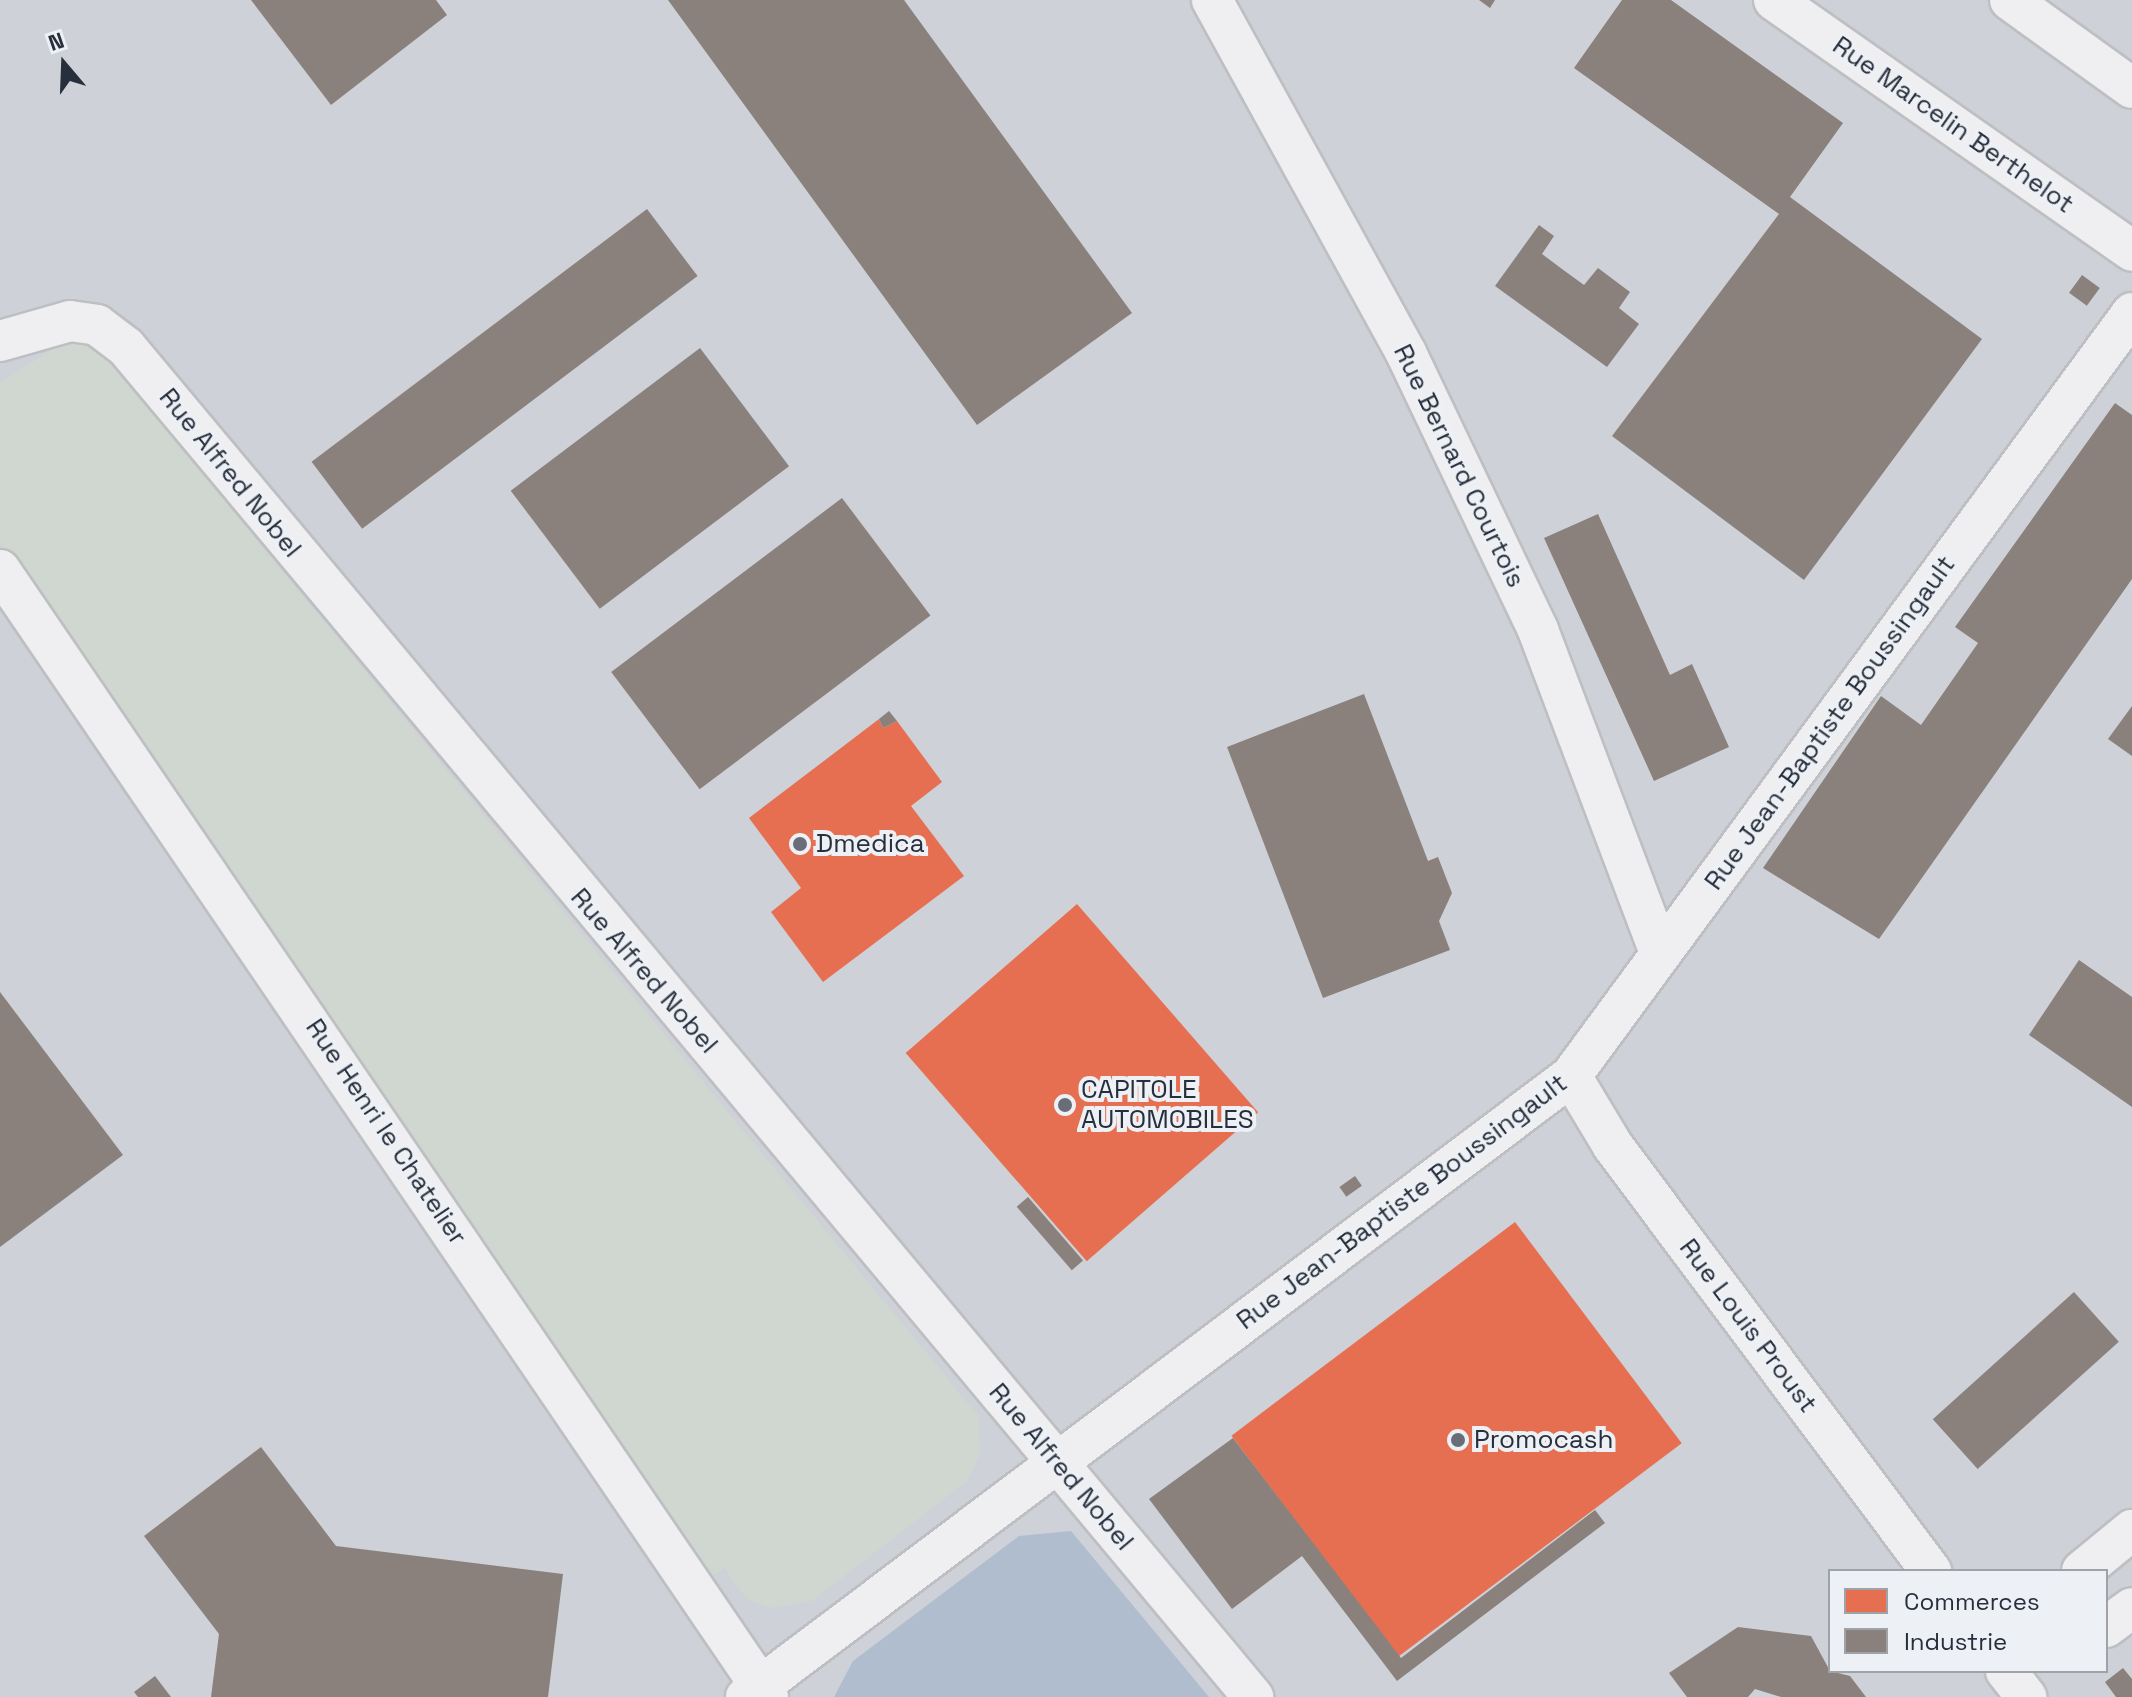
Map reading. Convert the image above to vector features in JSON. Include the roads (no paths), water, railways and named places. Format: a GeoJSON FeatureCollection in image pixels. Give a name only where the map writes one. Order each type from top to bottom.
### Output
{"type":"FeatureCollection","features":[{"type":"Feature","properties":{"kind":"street","name":"Rue Bernard Courtois"},"geometry":{"type":"LineString","coordinates":[[1212,0],[1406,353],[1538,630],[1660,953]]}},
{"type":"Feature","properties":{"kind":"street","name":"Rue Marcelin Berthelot"},"geometry":{"type":"LineString","coordinates":[[1774,0],[2132,251]]}},
{"type":"Feature","properties":{"kind":"street"},"geometry":{"type":"LineString","coordinates":[[2010,0],[2132,88]]}},
{"type":"Feature","properties":{"kind":"street","name":"Rue Jean-Baptiste Boussingault"},"geometry":{"type":"LineString","coordinates":[[758,1693],[1057,1462],[1571,1076],[2132,313]]}},
{"type":"Feature","properties":{"kind":"street","name":"Rue Alfred Nobel"},"geometry":{"type":"LineString","coordinates":[[0,341],[70,321],[97,325],[126,347],[1253,1697]]}},
{"type":"Feature","properties":{"kind":"street","name":"Rue Henri le Chatelier"},"geometry":{"type":"LineString","coordinates":[[0,570],[758,1693]]}},
{"type":"Feature","properties":{"kind":"street","name":"Rue Louis Proust"},"geometry":{"type":"LineString","coordinates":[[1571,1076],[1613,1146],[1930,1569]]}},
{"type":"Feature","properties":{"kind":"street"},"geometry":{"type":"LineString","coordinates":[[2084,1569],[2132,1530]]}},
{"type":"Feature","properties":{"kind":"street"},"geometry":{"type":"LineString","coordinates":[[2108,1626],[2132,1608]]}},
{"type":"Feature","properties":{"kind":"street"},"geometry":{"type":"LineString","coordinates":[[2008,1673],[2026,1697]]}},
{"type":"Feature","properties":{"kind":"water"},"geometry":{"type":"Polygon","coordinates":[[[1071,1531],[1209,1697],[834,1697],[853,1661],[1019,1536],[1071,1531]]]}},
{"type":"Feature","properties":{"kind":"place","name":"Dmedica"},"geometry":{"type":"Point","coordinates":[800,844]}},
{"type":"Feature","properties":{"kind":"place","name":"CAPITOLE AUTOMOBILES"},"geometry":{"type":"Point","coordinates":[1065,1105]}},
{"type":"Feature","properties":{"kind":"place","name":"Promocash"},"geometry":{"type":"Point","coordinates":[1458,1440]}}]}
